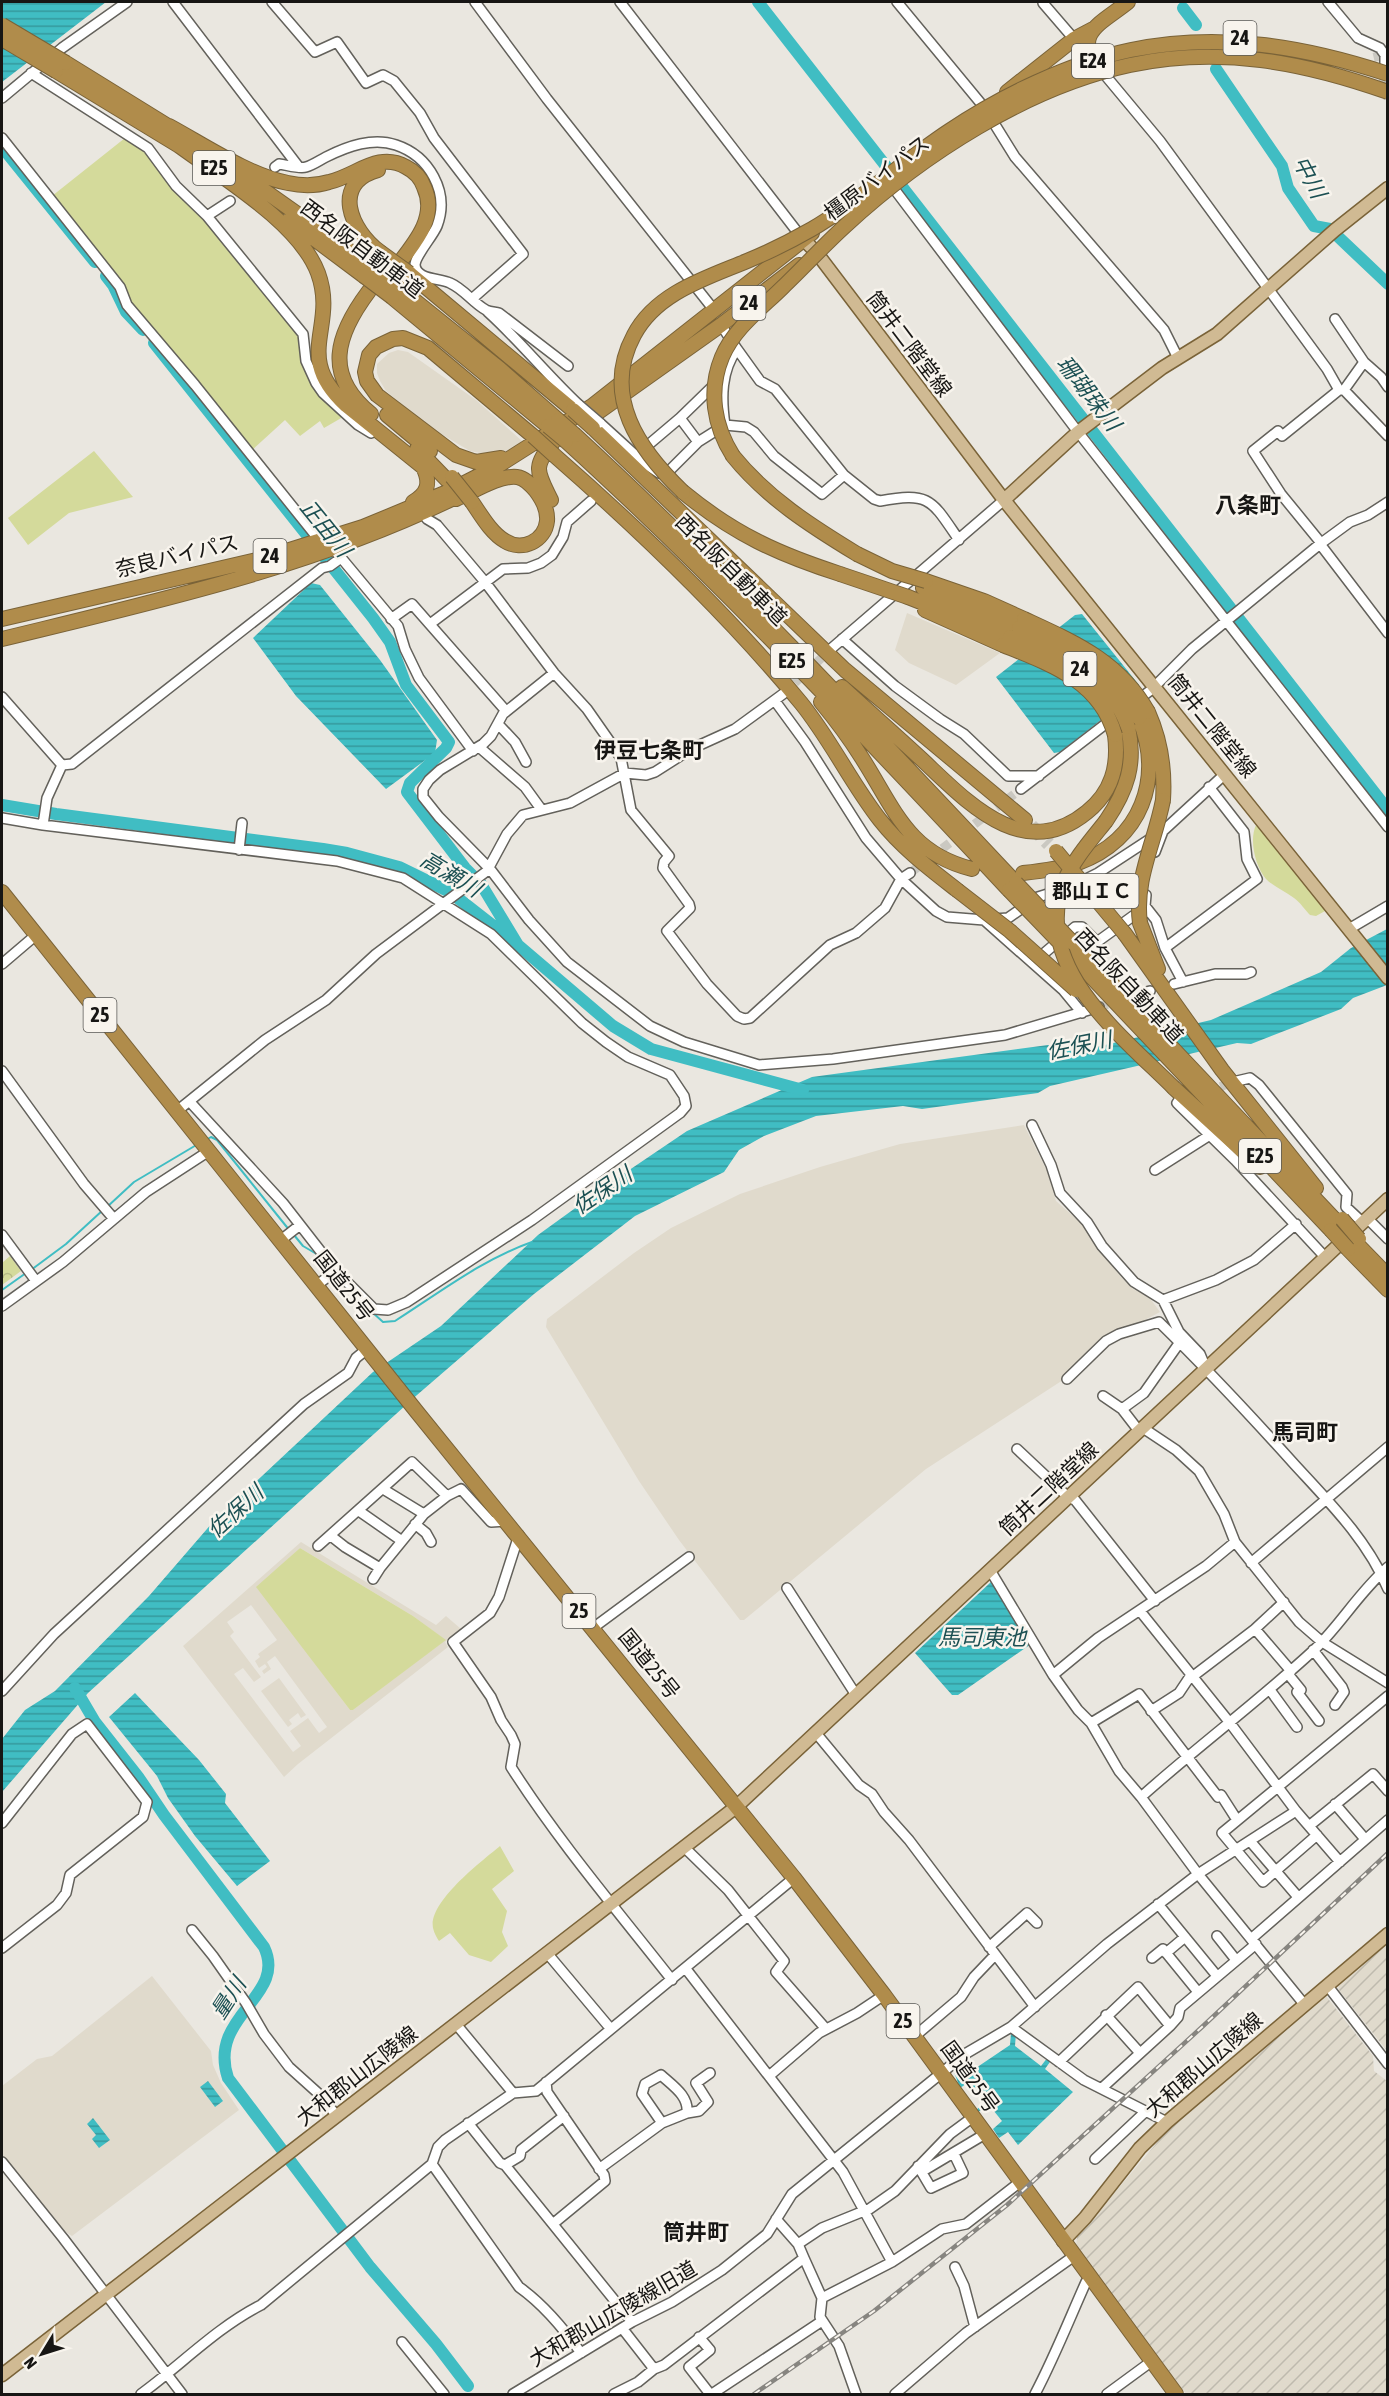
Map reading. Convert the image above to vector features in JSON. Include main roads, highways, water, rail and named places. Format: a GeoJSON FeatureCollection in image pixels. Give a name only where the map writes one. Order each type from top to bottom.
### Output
{"type":"FeatureCollection","features":[{"type":"Feature","properties":{"kind":"highway","name":"24"},"geometry":{"type":"LineString","coordinates":[[1007,92],[1128,2]]}},
{"type":"Feature","properties":{"kind":"highway","name":"西名阪自動車道"},"geometry":{"type":"LineString","coordinates":[[2,25],[272,209],[368,271]]}},
{"type":"Feature","properties":{"kind":"highway"},"geometry":{"type":"LineString","coordinates":[[1085,36],[1089,57],[1100,69]]}},
{"type":"Feature","properties":{"kind":"highway","name":"橿原バイパス"},"geometry":{"type":"LineString","coordinates":[[523,450],[592,406],[899,166],[983,106],[1007,92],[1089,57],[1124,47],[1177,37],[1255,38],[1309,47],[1387,72]]}},
{"type":"Feature","properties":{"kind":"highway","name":"西名阪自動車道"},"geometry":{"type":"LineString","coordinates":[[2,39],[61,67],[169,126],[252,182],[395,293],[457,333],[553,423],[562,443],[703,570],[851,722],[1016,882]]}},
{"type":"Feature","properties":{"kind":"highway","name":"E24"},"geometry":{"type":"LineString","coordinates":[[837,213],[949,131],[1006,97],[1066,70],[1128,51],[1184,42],[1252,43],[1322,55],[1387,72]]}},
{"type":"Feature","properties":{"kind":"highway","name":"橿原バイパス"},"geometry":{"type":"LineString","coordinates":[[446,502],[562,443],[626,393],[721,325],[910,178],[992,120],[1056,85],[1100,69],[1150,58],[1198,53],[1245,54],[1320,66],[1388,91]]}},
{"type":"Feature","properties":{"kind":"highway","name":"E24"},"geometry":{"type":"LineString","coordinates":[[1014,632],[925,584],[857,554],[804,521],[761,487],[733,456],[719,431],[715,409],[715,387],[722,357],[729,344],[750,318],[846,225],[930,159],[982,126],[1042,95],[1106,71],[1158,60],[1184,58],[1251,58],[1286,62],[1388,91]]}},
{"type":"Feature","properties":{"kind":"highway"},"geometry":{"type":"LineString","coordinates":[[169,126],[253,171],[290,184],[310,185],[329,182],[376,162],[393,162],[409,168],[421,180],[425,188],[429,204],[428,213],[417,240],[390,269],[410,237],[420,210],[419,195],[411,181],[404,175],[380,170],[365,176],[354,188],[350,203],[353,223],[358,232],[380,252],[409,273],[597,426],[845,670],[1025,820]]}},
{"type":"Feature","properties":{"kind":"highway"},"geometry":{"type":"LineString","coordinates":[[174,142],[285,225],[304,247],[318,273],[322,288],[323,315],[317,357],[323,377],[336,396],[393,425],[413,430],[422,448],[428,484],[423,495],[336,547]]}},
{"type":"Feature","properties":{"kind":"highway","name":"24"},"geometry":{"type":"LineString","coordinates":[[837,213],[766,253],[701,280],[671,296],[646,318],[635,332],[629,345],[622,374],[627,417],[641,446],[653,462],[683,492],[720,521],[763,546],[888,591],[945,621],[1014,632]]}},
{"type":"Feature","properties":{"kind":"highway"},"geometry":{"type":"LineString","coordinates":[[372,293],[353,328],[348,345],[347,363],[357,388],[393,425],[422,448],[449,478],[469,504],[498,536],[518,546],[530,544],[540,536],[546,526],[547,513],[541,498],[527,482],[518,477],[499,480],[446,502]]}},
{"type":"Feature","properties":{"kind":"highway"},"geometry":{"type":"LineString","coordinates":[[523,450],[500,459],[476,462],[401,442],[371,389],[365,372],[369,355],[376,347],[393,339],[403,338],[415,341],[435,353],[533,436],[562,443],[629,522],[721,614],[815,721],[881,821],[913,855],[1037,954],[1102,1013]]}},
{"type":"Feature","properties":{"kind":"highway"},"geometry":{"type":"LineString","coordinates":[[469,504],[490,538],[503,549],[523,554],[543,546],[552,534],[556,520],[553,504],[539,476],[538,465],[562,443]]}},
{"type":"Feature","properties":{"kind":"highway","name":"西名阪自動車道"},"geometry":{"type":"LineString","coordinates":[[562,443],[666,520],[758,612],[1016,882],[1070,947],[1133,1014],[1335,1226],[1388,1276]]}},
{"type":"Feature","properties":{"kind":"highway","name":"奈良バイパス"},"geometry":{"type":"LineString","coordinates":[[2,619],[261,559],[320,541],[336,547],[471,480],[523,450]]}},
{"type":"Feature","properties":{"kind":"highway","name":"奈良バイパス"},"geometry":{"type":"LineString","coordinates":[[2,639],[281,567],[423,513],[446,502]]}},
{"type":"Feature","properties":{"kind":"highway"},"geometry":{"type":"LineString","coordinates":[[703,570],[827,710],[913,837],[945,860],[972,869]]}},
{"type":"Feature","properties":{"kind":"highway"},"geometry":{"type":"LineString","coordinates":[[758,612],[971,805],[995,822],[1008,827],[1040,831],[1054,829],[1069,824],[1092,808],[1108,789],[1117,761],[1115,735],[1106,711],[1087,688],[1074,677],[1045,662],[1014,632]]}},
{"type":"Feature","properties":{"kind":"highway"},"geometry":{"type":"LineString","coordinates":[[1014,632],[1078,655],[1105,673],[1124,694],[1138,719],[1148,746],[1149,780],[1145,797],[1130,827],[1107,848],[1079,862],[1016,882]]}},
{"type":"Feature","properties":{"kind":"highway"},"geometry":{"type":"LineString","coordinates":[[1138,719],[1155,729],[1163,765],[1162,800],[1158,823],[1138,895],[1153,958],[1175,1003],[1335,1226]]}},
{"type":"Feature","properties":{"kind":"highway"},"geometry":{"type":"LineString","coordinates":[[1138,719],[1129,780],[1117,805],[1076,860],[1060,895],[1057,918],[1062,954],[1078,985],[1177,1094],[1335,1226]]}},
{"type":"Feature","properties":{"kind":"highway","name":"郡山ＩＣ"},"geometry":{"type":"LineString","coordinates":[[1053,848],[1125,934],[1175,1003]]}},
{"type":"Feature","properties":{"kind":"highway","name":"国道25号"},"geometry":{"type":"LineString","coordinates":[[2,892],[417,1412],[519,1535],[794,1878],[915,2036],[1176,2394]]}},
{"type":"Feature","properties":{"kind":"highway"},"geometry":{"type":"LineString","coordinates":[[1354,1243],[1388,1271]]}},
{"type":"Feature","properties":{"kind":"highway","name":"西名阪自動車道"},"geometry":{"type":"LineString","coordinates":[[1354,1243],[1388,1290]]}},
{"type":"Feature","properties":{"kind":"main road"},"geometry":{"type":"LineString","coordinates":[[1004,500],[1078,431],[1178,358],[1216,334],[1333,232],[1388,188]]}},
{"type":"Feature","properties":{"kind":"main road","name":"筒井二階堂線"},"geometry":{"type":"LineString","coordinates":[[804,240],[816,252],[1004,500],[1388,978]]}},
{"type":"Feature","properties":{"kind":"main road","name":"筒井二階堂線"},"geometry":{"type":"LineString","coordinates":[[736,1807],[1388,1199]]}},
{"type":"Feature","properties":{"kind":"main road","name":"大和郡山広陵線"},"geometry":{"type":"LineString","coordinates":[[2,2375],[736,1807]]}},
{"type":"Feature","properties":{"kind":"main road","name":"大和郡山広陵線"},"geometry":{"type":"LineString","coordinates":[[1063,2241],[1085,2218],[1127,2163],[1167,2122],[1388,1934]]}},
{"type":"Feature","properties":{"kind":"water"},"geometry":{"type":"Polygon","coordinates":[[[2,2],[106,2],[2,82],[2,2]]]}},
{"type":"Feature","properties":{"kind":"water"},"geometry":{"type":"Polygon","coordinates":[[[311,583],[320,585],[380,660],[437,740],[435,753],[386,789],[296,696],[253,638],[311,583]]]}},
{"type":"Feature","properties":{"kind":"water"},"geometry":{"type":"Polygon","coordinates":[[[1082,614],[1139,685],[1138,691],[1060,752],[1054,753],[996,677],[1075,615],[1082,614]]]}},
{"type":"Feature","properties":{"kind":"water","name":"佐保川"},"geometry":{"type":"Polygon","coordinates":[[[1387,929],[1387,985],[1353,998],[1341,1009],[1251,1044],[1237,1043],[1050,1086],[1038,1093],[922,1109],[903,1106],[816,1116],[764,1136],[739,1150],[724,1172],[635,1216],[534,1294],[417,1395],[88,1693],[2,1792],[2,1739],[25,1710],[55,1691],[149,1596],[213,1522],[373,1372],[441,1326],[538,1235],[687,1131],[812,1077],[1048,1045],[1075,1052],[1211,1020],[1321,972],[1351,948],[1387,929]]]}},
{"type":"Feature","properties":{"kind":"water","name":"馬司東池"},"geometry":{"type":"Polygon","coordinates":[[[991,1582],[1031,1644],[958,1695],[952,1695],[915,1653],[991,1582]]]}},
{"type":"Feature","properties":{"kind":"water"},"geometry":{"type":"Polygon","coordinates":[[[135,1693],[199,1760],[226,1794],[225,1803],[270,1861],[237,1886],[195,1836],[168,1798],[157,1776],[109,1717],[135,1693]]]}},
{"type":"Feature","properties":{"kind":"water"},"geometry":{"type":"Polygon","coordinates":[[[1011,2033],[1016,2033],[1015,2046],[1041,2066],[1048,2057],[1052,2059],[1045,2069],[1073,2092],[1018,2145],[1008,2132],[999,2138],[993,2129],[1002,2121],[989,2105],[978,2112],[976,2110],[988,2100],[977,2087],[974,2089],[969,2082],[960,2088],[954,2072],[967,2074],[1010,2045],[1011,2033]]]}},
{"type":"Feature","properties":{"kind":"water"},"geometry":{"type":"Polygon","coordinates":[[[208,2081],[223,2101],[215,2107],[200,2087],[208,2081]]]}},
{"type":"Feature","properties":{"kind":"water"},"geometry":{"type":"Polygon","coordinates":[[[93,2118],[110,2140],[99,2148],[92,2139],[96,2135],[87,2124],[93,2118]]]}},
{"type":"Feature","properties":{"kind":"waterway","name":"珊瑚珠川"},"geometry":{"type":"LineString","coordinates":[[758,2],[1388,810]]}},
{"type":"Feature","properties":{"kind":"waterway","name":"中川"},"geometry":{"type":"LineString","coordinates":[[1183,8],[1196,25]]}},
{"type":"Feature","properties":{"kind":"waterway","name":"中川"},"geometry":{"type":"LineString","coordinates":[[1216,69],[1282,166],[1288,188],[1314,226],[1330,229],[1388,284]]}},
{"type":"Feature","properties":{"kind":"waterway","name":"正田川"},"geometry":{"type":"LineString","coordinates":[[2,147],[95,262]]}},
{"type":"Feature","properties":{"kind":"waterway","name":"正田川"},"geometry":{"type":"LineString","coordinates":[[106,276],[126,312],[143,330]]}},
{"type":"Feature","properties":{"kind":"waterway","name":"正田川"},"geometry":{"type":"LineString","coordinates":[[154,343],[390,642],[406,685],[449,742],[446,748],[410,783],[407,792],[465,868],[481,884],[518,945]]}},
{"type":"Feature","properties":{"kind":"waterway","name":"高瀬川"},"geometry":{"type":"LineString","coordinates":[[2,805],[323,849],[399,867],[450,892],[518,945],[613,1026],[651,1049],[803,1090]]}},
{"type":"Feature","properties":{"kind":"waterway"},"geometry":{"type":"LineString","coordinates":[[206,1140],[211,1137],[217,1140],[290,1231]]}},
{"type":"Feature","properties":{"kind":"waterway"},"geometry":{"type":"LineString","coordinates":[[107,1207],[134,1182],[198,1144]]}},
{"type":"Feature","properties":{"kind":"waterway"},"geometry":{"type":"LineString","coordinates":[[31,1270],[66,1244],[103,1210]]}},
{"type":"Feature","properties":{"kind":"waterway"},"geometry":{"type":"LineString","coordinates":[[294,1235],[303,1246],[320,1256]]}},
{"type":"Feature","properties":{"kind":"waterway"},"geometry":{"type":"LineString","coordinates":[[372,1312],[383,1322],[395,1321],[479,1267],[532,1242]]}},
{"type":"Feature","properties":{"kind":"waterway"},"geometry":{"type":"LineString","coordinates":[[2,1290],[26,1273]]}},
{"type":"Feature","properties":{"kind":"waterway","name":"量川"},"geometry":{"type":"LineString","coordinates":[[75,1688],[95,1722],[264,1947],[268,1964],[266,1980],[236,2022],[228,2038],[225,2056],[228,2078],[370,2267],[436,2344],[468,2386]]}},
{"type":"Feature","properties":{"kind":"tunnel"},"geometry":{"type":"LineString","coordinates":[[1377,52],[1388,99]]}},
{"type":"Feature","properties":{"kind":"tunnel"},"geometry":{"type":"LineString","coordinates":[[785,692],[830,650]]}},
{"type":"Feature","properties":{"kind":"tunnel"},"geometry":{"type":"LineString","coordinates":[[910,873],[1021,789]]}},
{"type":"Feature","properties":{"kind":"tunnel"},"geometry":{"type":"LineString","coordinates":[[1031,826],[1049,844]]}},
{"type":"Feature","properties":{"kind":"tunnel"},"geometry":{"type":"LineString","coordinates":[[1099,1007],[1139,994]]}},
{"type":"Feature","properties":{"kind":"tunnel"},"geometry":{"type":"LineString","coordinates":[[1182,1100],[1237,1081]]}},
{"type":"Feature","properties":{"kind":"railway"},"geometry":{"type":"LineString","coordinates":[[754,2394],[874,2311],[1007,2205],[1388,1853]]}},
{"type":"Feature","properties":{"kind":"district","name":"八条町"},"geometry":{"type":"Point","coordinates":[1248,505]}},
{"type":"Feature","properties":{"kind":"district","name":"伊豆七条町"},"geometry":{"type":"Point","coordinates":[649,750]}},
{"type":"Feature","properties":{"kind":"district","name":"馬司町"},"geometry":{"type":"Point","coordinates":[1305,1432]}},
{"type":"Feature","properties":{"kind":"district","name":"筒井町"},"geometry":{"type":"Point","coordinates":[696,2232]}}]}
